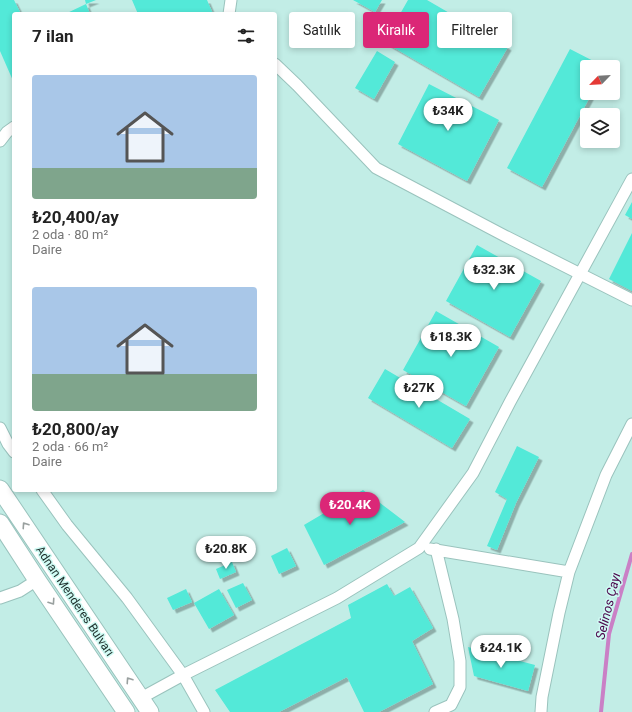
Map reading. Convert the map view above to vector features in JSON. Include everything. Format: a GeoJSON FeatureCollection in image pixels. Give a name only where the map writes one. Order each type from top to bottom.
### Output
{"type":"FeatureCollection","features":[{"type":"Feature","properties":{"kind":"main road","name":"Adnan Menderes Bulvarı"},"geometry":{"type":"LineString","coordinates":[[0,489],[150,712]]}},
{"type":"Feature","properties":{"kind":"main road","name":"Adnan Menderes Bulvarı"},"geometry":{"type":"LineString","coordinates":[[0,523],[126,712]]}},
{"type":"Feature","properties":{"kind":"street"},"geometry":{"type":"LineString","coordinates":[[229,12],[231,0]]}},
{"type":"Feature","properties":{"kind":"street"},"geometry":{"type":"LineString","coordinates":[[277,66],[376,168],[580,275],[632,300]]}},
{"type":"Feature","properties":{"kind":"street"},"geometry":{"type":"LineString","coordinates":[[0,141],[7,132],[12,129]]}},
{"type":"Feature","properties":{"kind":"street"},"geometry":{"type":"LineString","coordinates":[[141,698],[337,598],[419,548],[473,473],[632,179]]}},
{"type":"Feature","properties":{"kind":"street"},"geometry":{"type":"LineString","coordinates":[[541,712],[542,697],[558,613],[569,572],[606,475],[632,424]]}},
{"type":"Feature","properties":{"kind":"street"},"geometry":{"type":"LineString","coordinates":[[0,428],[12,449]]}},
{"type":"Feature","properties":{"kind":"street"},"geometry":{"type":"LineString","coordinates":[[43,492],[67,525],[127,598],[184,675],[204,712]]}},
{"type":"Feature","properties":{"kind":"street"},"geometry":{"type":"LineString","coordinates":[[419,548],[436,549],[569,572]]}},
{"type":"Feature","properties":{"kind":"street"},"geometry":{"type":"LineString","coordinates":[[435,712],[451,705],[460,687],[460,662],[453,619],[436,549]]}},
{"type":"Feature","properties":{"kind":"street"},"geometry":{"type":"LineString","coordinates":[[0,598],[20,591],[37,580]]}},
{"type":"Feature","properties":{"kind":"building"},"geometry":{"type":"Polygon","coordinates":[[[0,0],[14,0],[20,12],[12,12],[12,78],[0,51],[0,0]]]}},
{"type":"Feature","properties":{"kind":"building"},"geometry":{"type":"Polygon","coordinates":[[[85,0],[96,0],[86,4],[85,0]]]}},
{"type":"Feature","properties":{"kind":"building"},"geometry":{"type":"Polygon","coordinates":[[[132,0],[207,0],[212,12],[137,12],[132,0]]]}},
{"type":"Feature","properties":{"kind":"building"},"geometry":{"type":"Polygon","coordinates":[[[353,0],[382,0],[375,12],[353,0]]]}},
{"type":"Feature","properties":{"kind":"building"},"geometry":{"type":"Polygon","coordinates":[[[408,0],[427,0],[448,12],[437,12],[437,48],[507,48],[479,97],[394,48],[429,48],[429,12],[401,12],[408,0]]]}},
{"type":"Feature","properties":{"kind":"building"},"geometry":{"type":"Polygon","coordinates":[[[86,4],[89,12],[69,12],[86,4]]]}},
{"type":"Feature","properties":{"kind":"building"},"geometry":{"type":"Polygon","coordinates":[[[570,49],[591,60],[580,60],[580,100],[588,100],[584,108],[580,108],[580,116],[542,187],[507,168],[570,49]]]}},
{"type":"Feature","properties":{"kind":"building"},"geometry":{"type":"Polygon","coordinates":[[[377,51],[395,62],[374,99],[355,88],[377,51]]]}},
{"type":"Feature","properties":{"kind":"building"},"geometry":{"type":"Polygon","coordinates":[[[429,84],[499,120],[467,181],[398,144],[429,84]]]}},
{"type":"Feature","properties":{"kind":"building"},"geometry":{"type":"Polygon","coordinates":[[[632,202],[632,219],[625,215],[632,202]]]}},
{"type":"Feature","properties":{"kind":"building"},"geometry":{"type":"Polygon","coordinates":[[[632,233],[632,291],[609,279],[632,233]]]}},
{"type":"Feature","properties":{"kind":"building"},"geometry":{"type":"Polygon","coordinates":[[[477,245],[541,281],[510,337],[446,301],[477,245]]]}},
{"type":"Feature","properties":{"kind":"building"},"geometry":{"type":"Polygon","coordinates":[[[436,311],[499,347],[466,406],[403,370],[436,311]]]}},
{"type":"Feature","properties":{"kind":"building"},"geometry":{"type":"Polygon","coordinates":[[[385,369],[470,419],[452,448],[368,398],[385,369]]]}},
{"type":"Feature","properties":{"kind":"building"},"geometry":{"type":"Polygon","coordinates":[[[517,446],[539,457],[516,503],[497,550],[487,546],[507,499],[495,492],[517,446]]]}},
{"type":"Feature","properties":{"kind":"building"},"geometry":{"type":"Polygon","coordinates":[[[363,490],[405,522],[324,565],[304,525],[363,490]]]}},
{"type":"Feature","properties":{"kind":"building"},"geometry":{"type":"Polygon","coordinates":[[[287,548],[296,566],[279,574],[271,556],[287,548]]]}},
{"type":"Feature","properties":{"kind":"building"},"geometry":{"type":"Polygon","coordinates":[[[232,562],[236,572],[220,579],[216,569],[232,562]]]}},
{"type":"Feature","properties":{"kind":"building"},"geometry":{"type":"Polygon","coordinates":[[[243,583],[252,600],[236,608],[227,590],[243,583]]]}},
{"type":"Feature","properties":{"kind":"building"},"geometry":{"type":"Polygon","coordinates":[[[387,584],[394,596],[410,587],[433,628],[412,641],[433,684],[379,712],[364,712],[347,677],[279,712],[230,712],[215,690],[351,618],[348,605],[387,584]]]}},
{"type":"Feature","properties":{"kind":"building"},"geometry":{"type":"Polygon","coordinates":[[[186,589],[192,602],[173,610],[167,598],[186,589]]]}},
{"type":"Feature","properties":{"kind":"building"},"geometry":{"type":"Polygon","coordinates":[[[219,589],[234,615],[209,629],[194,603],[219,589]]]}},
{"type":"Feature","properties":{"kind":"building"},"geometry":{"type":"Polygon","coordinates":[[[468,647],[535,665],[528,691],[474,676],[468,647]]]}},
{"type":"Feature","properties":{"kind":"waterway","name":"Selinos Çayı"},"geometry":{"type":"LineString","coordinates":[[601,712],[609,634],[632,554]]}}]}
